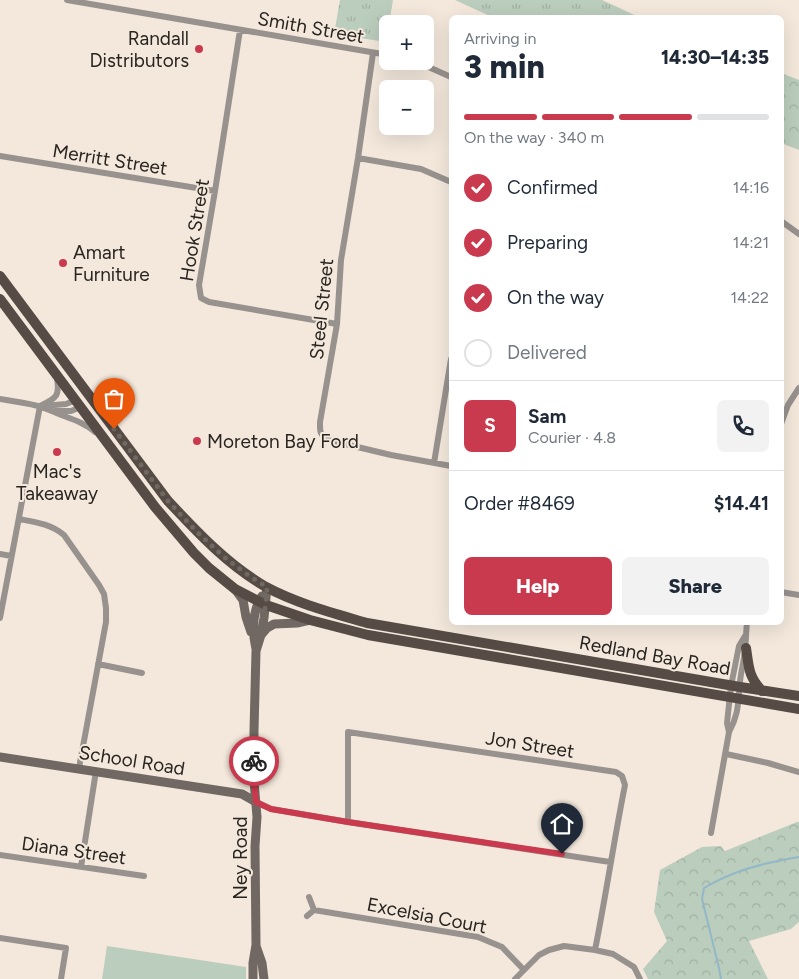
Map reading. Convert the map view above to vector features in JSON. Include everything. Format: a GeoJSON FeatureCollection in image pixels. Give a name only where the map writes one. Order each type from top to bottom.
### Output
{"type":"FeatureCollection","features":[{"type":"Feature","properties":{"kind":"main road","name":"Redland Bay Road"},"geometry":{"type":"LineString","coordinates":[[0,276],[168,501],[224,557],[267,587],[311,607],[367,624],[799,696]]}},
{"type":"Feature","properties":{"kind":"main road","name":"Redland Bay Road"},"geometry":{"type":"LineString","coordinates":[[0,299],[155,507],[194,553],[235,589],[262,603],[310,620],[368,635],[799,708]]}},
{"type":"Feature","properties":{"kind":"main road"},"geometry":{"type":"LineString","coordinates":[[78,404],[90,396]]}},
{"type":"Feature","properties":{"kind":"main road","name":"Ney Road"},"geometry":{"type":"LineString","coordinates":[[254,979],[253,963],[256,945],[254,731],[256,651],[262,603],[267,587]]}},
{"type":"Feature","properties":{"kind":"main road"},"geometry":{"type":"LineString","coordinates":[[235,589],[243,600],[246,617],[257,636],[274,624],[297,624],[310,620]]}},
{"type":"Feature","properties":{"kind":"main road"},"geometry":{"type":"LineString","coordinates":[[746,648],[751,676],[762,691]]}},
{"type":"Feature","properties":{"kind":"main road","name":"School Road"},"geometry":{"type":"LineString","coordinates":[[0,757],[242,794],[256,802]]}},
{"type":"Feature","properties":{"kind":"main road","name":"Ney Road"},"geometry":{"type":"LineString","coordinates":[[256,945],[262,962],[264,978]]}},
{"type":"Feature","properties":{"kind":"street","name":"Smith Street"},"geometry":{"type":"LineString","coordinates":[[67,0],[379,54]]}},
{"type":"Feature","properties":{"kind":"street","name":"Hook Street"},"geometry":{"type":"LineString","coordinates":[[240,30],[198,285],[201,298],[209,302],[337,324]]}},
{"type":"Feature","properties":{"kind":"street","name":"Steel Street"},"geometry":{"type":"LineString","coordinates":[[373,53],[358,158],[340,260],[337,324],[320,431],[322,436],[328,440],[391,455],[449,466]]}},
{"type":"Feature","properties":{"kind":"street"},"geometry":{"type":"LineString","coordinates":[[434,69],[449,76]]}},
{"type":"Feature","properties":{"kind":"street","name":"Merritt Street"},"geometry":{"type":"LineString","coordinates":[[0,156],[215,191]]}},
{"type":"Feature","properties":{"kind":"street"},"geometry":{"type":"LineString","coordinates":[[358,158],[421,168],[449,181]]}},
{"type":"Feature","properties":{"kind":"street"},"geometry":{"type":"LineString","coordinates":[[784,224],[799,234]]}},
{"type":"Feature","properties":{"kind":"street"},"geometry":{"type":"LineString","coordinates":[[434,463],[449,371]]}},
{"type":"Feature","properties":{"kind":"street"},"geometry":{"type":"LineString","coordinates":[[40,406],[56,397],[58,392],[57,376]]}},
{"type":"Feature","properties":{"kind":"street"},"geometry":{"type":"LineString","coordinates":[[784,416],[788,405],[799,388]]}},
{"type":"Feature","properties":{"kind":"street"},"geometry":{"type":"LineString","coordinates":[[0,399],[52,410],[90,427],[106,441]]}},
{"type":"Feature","properties":{"kind":"street"},"geometry":{"type":"LineString","coordinates":[[40,406],[78,404]]}},
{"type":"Feature","properties":{"kind":"street"},"geometry":{"type":"LineString","coordinates":[[52,410],[71,411],[78,404]]}},
{"type":"Feature","properties":{"kind":"street"},"geometry":{"type":"LineString","coordinates":[[0,618],[40,406]]}},
{"type":"Feature","properties":{"kind":"street"},"geometry":{"type":"LineString","coordinates":[[19,519],[41,523],[56,529],[64,535],[104,594],[106,622],[78,768]]}},
{"type":"Feature","properties":{"kind":"street"},"geometry":{"type":"LineString","coordinates":[[0,554],[11,556]]}},
{"type":"Feature","properties":{"kind":"street"},"geometry":{"type":"LineString","coordinates":[[784,592],[799,595]]}},
{"type":"Feature","properties":{"kind":"street"},"geometry":{"type":"LineString","coordinates":[[711,833],[729,732],[735,722],[738,709],[734,698],[746,648],[745,636],[747,625]]}},
{"type":"Feature","properties":{"kind":"street"},"geometry":{"type":"LineString","coordinates":[[736,687],[739,646],[745,636]]}},
{"type":"Feature","properties":{"kind":"street"},"geometry":{"type":"LineString","coordinates":[[98,664],[142,673]]}},
{"type":"Feature","properties":{"kind":"street","name":"Jon Street"},"geometry":{"type":"LineString","coordinates":[[348,822],[348,732],[616,772],[622,776],[624,785],[595,950]]}},
{"type":"Feature","properties":{"kind":"street"},"geometry":{"type":"LineString","coordinates":[[726,754],[799,772]]}},
{"type":"Feature","properties":{"kind":"street"},"geometry":{"type":"LineString","coordinates":[[81,866],[96,771]]}},
{"type":"Feature","properties":{"kind":"street"},"geometry":{"type":"LineString","coordinates":[[256,802],[271,809],[610,862]]}},
{"type":"Feature","properties":{"kind":"street","name":"Diana Street"},"geometry":{"type":"LineString","coordinates":[[0,855],[144,876]]}},
{"type":"Feature","properties":{"kind":"street"},"geometry":{"type":"LineString","coordinates":[[307,916],[314,910],[309,897]]}},
{"type":"Feature","properties":{"kind":"street","name":"Excelsia Court"},"geometry":{"type":"LineString","coordinates":[[314,910],[478,937],[502,947],[524,970]]}},
{"type":"Feature","properties":{"kind":"street"},"geometry":{"type":"LineString","coordinates":[[0,938],[66,948],[61,979]]}},
{"type":"Feature","properties":{"kind":"street"},"geometry":{"type":"LineString","coordinates":[[515,979],[539,955],[564,946],[613,954],[634,968],[640,979]]}},
{"type":"Feature","properties":{"kind":"green space"},"geometry":{"type":"Polygon","coordinates":[[[340,0],[393,0],[390,15],[379,15],[379,41],[334,34],[340,0]]]}},
{"type":"Feature","properties":{"kind":"green space"},"geometry":{"type":"Polygon","coordinates":[[[455,0],[602,0],[635,15],[488,15],[455,0]]]}},
{"type":"Feature","properties":{"kind":"green space"},"geometry":{"type":"Polygon","coordinates":[[[784,74],[799,80],[799,150],[784,144],[784,74]]]}},
{"type":"Feature","properties":{"kind":"green space"},"geometry":{"type":"Polygon","coordinates":[[[799,822],[799,922],[791,929],[749,941],[768,979],[648,979],[643,969],[667,941],[654,912],[660,870],[702,847],[721,846],[725,851],[799,822]]]}},
{"type":"Feature","properties":{"kind":"green space"},"geometry":{"type":"Polygon","coordinates":[[[107,946],[246,967],[246,979],[102,979],[107,946]]]}},
{"type":"Feature","properties":{"kind":"waterway"},"geometry":{"type":"LineString","coordinates":[[721,979],[702,899],[704,888],[727,876],[750,868],[799,857]]}},
{"type":"Feature","properties":{"kind":"way so far"},"geometry":{"type":"LineString","coordinates":[[114,429],[168,501],[195,530],[224,557],[267,587],[261,635],[256,651],[254,761]]}},
{"type":"Feature","properties":{"kind":"place","name":"Randall Distributors"},"geometry":{"type":"Point","coordinates":[199,49]}},
{"type":"Feature","properties":{"kind":"place","name":"Amart Furniture"},"geometry":{"type":"Point","coordinates":[63,263]}},
{"type":"Feature","properties":{"kind":"place","name":"Moreton Bay Ford"},"geometry":{"type":"Point","coordinates":[197,441]}},
{"type":"Feature","properties":{"kind":"place","name":"Mac's Takeaway"},"geometry":{"type":"Point","coordinates":[57,452]}},
{"type":"Feature","properties":{"kind":"route"},"geometry":{"type":"LineString","coordinates":[[254,761],[256,802],[271,809],[562,854]]}}]}
